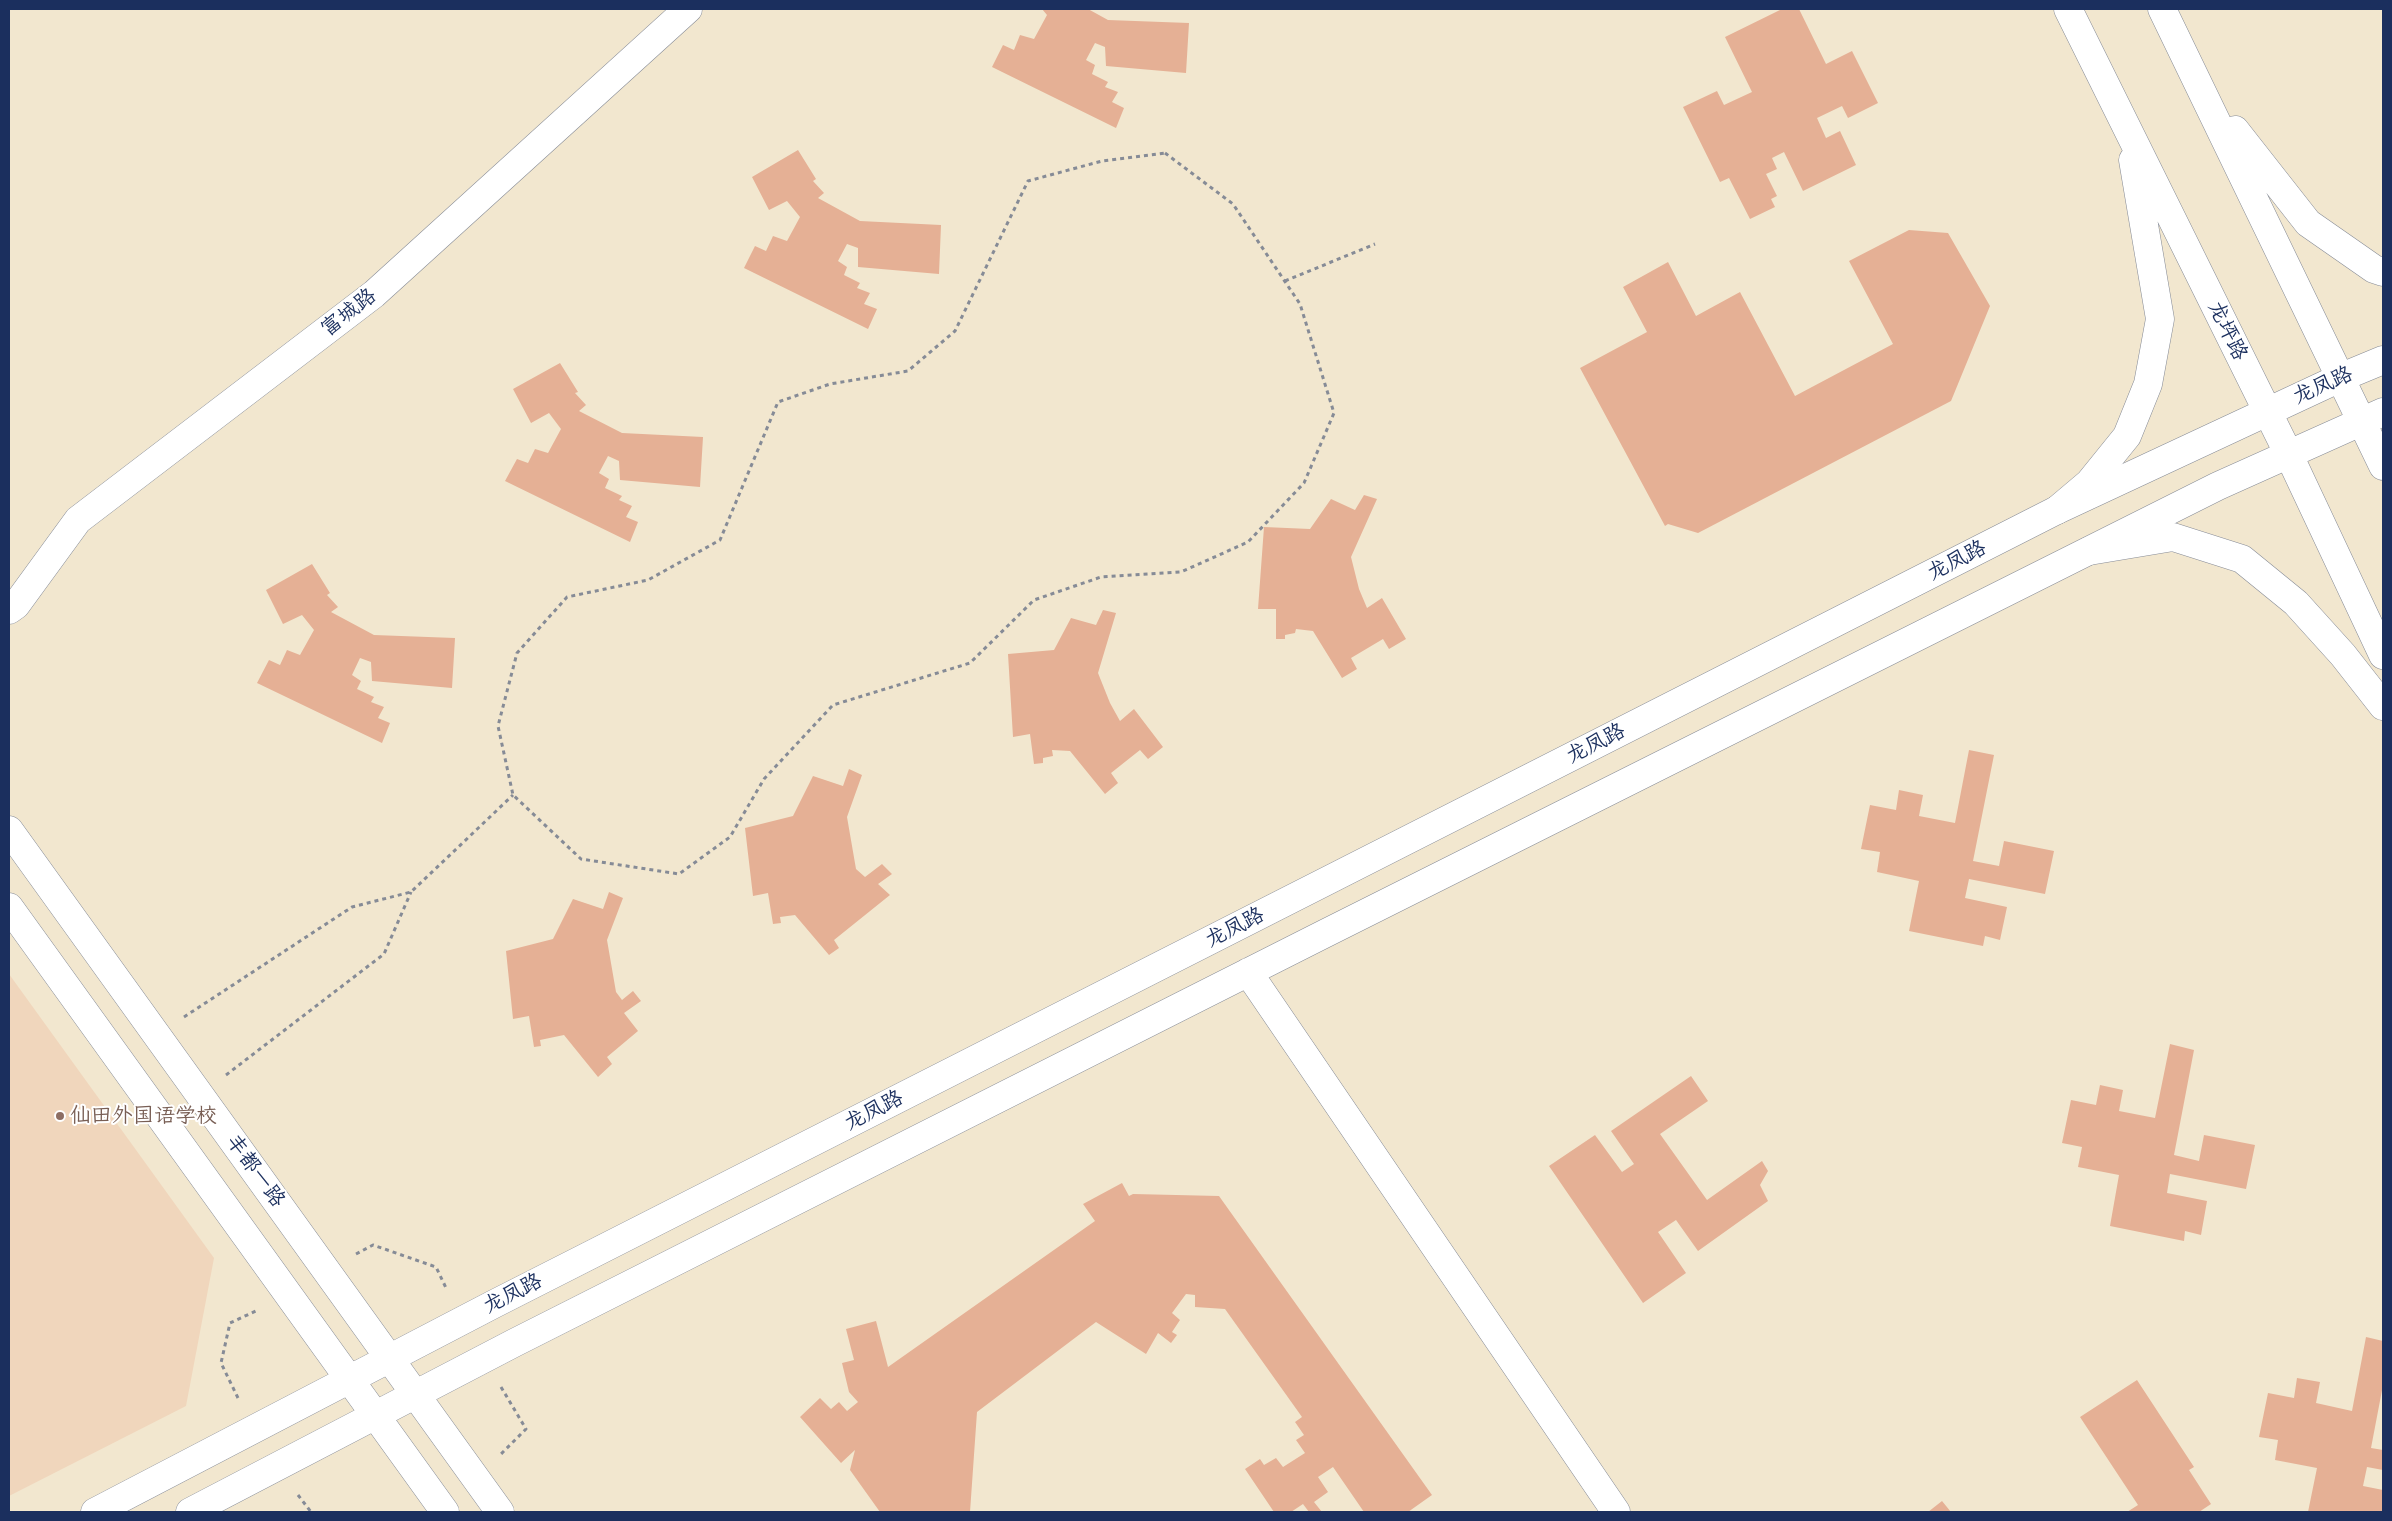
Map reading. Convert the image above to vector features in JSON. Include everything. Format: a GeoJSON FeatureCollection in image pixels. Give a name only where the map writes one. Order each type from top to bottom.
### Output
{"type":"FeatureCollection","features":[{"type":"Feature","properties":{"kind":"street","name":"富城路"},"geometry":{"type":"LineString","coordinates":[[9,610],[16,606],[78,520],[374,294],[688,9]]}},
{"type":"Feature","properties":{"kind":"street","name":"龙坪路"},"geometry":{"type":"LineString","coordinates":[[2068,9],[2289,455],[2383,655]]}},
{"type":"Feature","properties":{"kind":"street"},"geometry":{"type":"LineString","coordinates":[[2162,9],[2342,376],[2373,416],[2383,466]]}},
{"type":"Feature","properties":{"kind":"street"},"geometry":{"type":"LineString","coordinates":[[2199,85],[2308,223],[2374,269],[2383,272]]}},
{"type":"Feature","properties":{"kind":"street"},"geometry":{"type":"LineString","coordinates":[[2057,510],[2090,483],[2127,436],[2148,384],[2160,319],[2128,132]]}},
{"type":"Feature","properties":{"kind":"street","name":"龙凤路"},"geometry":{"type":"LineString","coordinates":[[96,1512],[390,1358],[2057,510],[2342,376],[2383,360]]}},
{"type":"Feature","properties":{"kind":"street"},"geometry":{"type":"LineString","coordinates":[[190,1512],[1248,972],[2218,486],[2373,416]]}},
{"type":"Feature","properties":{"kind":"street"},"geometry":{"type":"LineString","coordinates":[[2089,551],[2173,537],[2242,560],[2296,603],[2343,655],[2383,706]]}},
{"type":"Feature","properties":{"kind":"street","name":"丰都一路"},"geometry":{"type":"LineString","coordinates":[[9,830],[500,1512]]}},
{"type":"Feature","properties":{"kind":"street"},"geometry":{"type":"LineString","coordinates":[[9,907],[445,1512]]}},
{"type":"Feature","properties":{"kind":"street"},"geometry":{"type":"LineString","coordinates":[[1248,972],[1616,1512]]}},
{"type":"Feature","properties":{"kind":"path"},"geometry":{"type":"LineString","coordinates":[[1165,153],[1233,204],[1300,304],[1334,413],[1304,483],[1248,542],[1181,572],[1101,577],[1034,600],[970,663],[834,705],[764,780],[730,837],[679,874],[581,860],[513,795],[498,726],[517,653],[567,597],[648,580],[720,540],[778,402],[830,384],[908,371],[955,331],[1028,181],[1102,161],[1165,153]]}},
{"type":"Feature","properties":{"kind":"path"},"geometry":{"type":"LineString","coordinates":[[1285,282],[1375,244]]}},
{"type":"Feature","properties":{"kind":"path"},"geometry":{"type":"LineString","coordinates":[[200,1095],[384,954],[411,892],[513,795]]}},
{"type":"Feature","properties":{"kind":"path"},"geometry":{"type":"LineString","coordinates":[[157,1035],[352,907],[411,892]]}},
{"type":"Feature","properties":{"kind":"shaded area","name":"仙田外国语学校"},"geometry":{"type":"Polygon","coordinates":[[[9,974],[214,1258],[186,1406],[9,1496],[9,974]]]}},
{"type":"Feature","properties":{"kind":"building"},"geometry":{"type":"Polygon","coordinates":[[[1042,9],[1088,9],[1108,20],[1189,23],[1186,73],[1106,66],[1105,47],[1095,43],[1086,60],[1095,65],[1092,74],[1108,82],[1105,87],[1118,92],[1112,102],[1124,108],[1116,128],[992,67],[1003,45],[1014,50],[1020,35],[1034,39],[1047,15],[1042,9]]]}},
{"type":"Feature","properties":{"kind":"building"},"geometry":{"type":"Polygon","coordinates":[[[1782,9],[1799,9],[1826,64],[1852,51],[1878,103],[1848,118],[1842,106],[1817,118],[1826,138],[1840,131],[1856,165],[1803,191],[1784,152],[1772,158],[1777,169],[1766,174],[1777,196],[1771,199],[1775,207],[1750,219],[1729,178],[1720,182],[1683,107],[1717,91],[1724,105],[1752,92],[1725,37],[1782,9]]]}},
{"type":"Feature","properties":{"kind":"building"},"geometry":{"type":"Polygon","coordinates":[[[798,150],[816,179],[813,181],[824,193],[818,198],[860,221],[941,225],[939,274],[858,267],[858,248],[847,244],[838,261],[847,267],[844,275],[860,283],[857,288],[870,293],[864,304],[877,309],[868,329],[744,268],[755,246],[766,251],[773,236],[787,241],[800,217],[787,201],[769,210],[752,177],[798,150]]]}},
{"type":"Feature","properties":{"kind":"building"},"geometry":{"type":"Polygon","coordinates":[[[1909,230],[1948,233],[1990,306],[1951,401],[1698,533],[1668,524],[1665,526],[1580,368],[1647,332],[1623,287],[1668,262],[1696,316],[1740,292],[1795,396],[1893,344],[1849,261],[1909,230]]]}},
{"type":"Feature","properties":{"kind":"building"},"geometry":{"type":"Polygon","coordinates":[[[560,363],[578,392],[575,393],[586,405],[579,411],[622,433],[703,437],[700,487],[620,480],[619,461],[608,456],[599,473],[609,479],[605,488],[622,496],[619,500],[632,506],[626,517],[638,522],[630,542],[505,481],[517,459],[528,463],[535,449],[548,453],[561,429],[549,413],[531,423],[513,389],[560,363]]]}},
{"type":"Feature","properties":{"kind":"building"},"geometry":{"type":"Polygon","coordinates":[[[1364,495],[1377,499],[1351,557],[1359,589],[1367,608],[1382,598],[1406,639],[1389,649],[1383,639],[1351,658],[1357,669],[1342,678],[1313,631],[1296,629],[1295,633],[1285,635],[1285,639],[1276,639],[1276,609],[1258,609],[1264,527],[1310,529],[1331,499],[1355,510],[1364,495]]]}},
{"type":"Feature","properties":{"kind":"building"},"geometry":{"type":"Polygon","coordinates":[[[312,564],[330,593],[327,595],[338,607],[331,612],[374,635],[455,638],[452,688],[372,681],[371,662],[360,658],[352,675],[361,681],[357,689],[374,697],[371,702],[384,707],[378,718],[390,723],[382,743],[257,683],[269,660],[280,665],[287,650],[300,655],[314,630],[302,615],[283,624],[266,590],[312,564]]]}},
{"type":"Feature","properties":{"kind":"building"},"geometry":{"type":"Polygon","coordinates":[[[1103,610],[1116,613],[1098,673],[1110,703],[1120,721],[1134,709],[1163,747],[1148,759],[1140,750],[1111,773],[1118,783],[1105,794],[1070,751],[1052,750],[1053,756],[1043,758],[1043,763],[1034,764],[1030,734],[1013,737],[1008,654],[1054,650],[1071,618],[1096,625],[1103,610]]]}},
{"type":"Feature","properties":{"kind":"building"},"geometry":{"type":"Polygon","coordinates":[[[1969,750],[1994,755],[1973,861],[1999,866],[2004,841],[2054,851],[2045,894],[1969,879],[1965,898],[2007,907],[2000,940],[1985,936],[1983,946],[1909,931],[1919,881],[1877,872],[1880,852],[1861,849],[1870,805],[1896,810],[1899,790],[1923,795],[1919,816],[1955,823],[1969,750]]]}},
{"type":"Feature","properties":{"kind":"building"},"geometry":{"type":"Polygon","coordinates":[[[849,769],[862,775],[847,817],[856,869],[865,877],[882,864],[892,874],[878,884],[890,895],[834,940],[839,948],[829,955],[795,915],[780,917],[781,923],[773,924],[768,893],[753,896],[745,828],[793,816],[813,776],[843,786],[849,769]]]}},
{"type":"Feature","properties":{"kind":"building"},"geometry":{"type":"Polygon","coordinates":[[[609,892],[623,898],[607,940],[616,992],[622,1000],[633,991],[641,1001],[624,1013],[638,1031],[607,1057],[612,1064],[598,1077],[564,1035],[540,1040],[541,1046],[534,1047],[529,1016],[513,1019],[506,951],[553,939],[573,899],[603,909],[609,892]]]}},
{"type":"Feature","properties":{"kind":"building"},"geometry":{"type":"Polygon","coordinates":[[[2170,1044],[2194,1050],[2174,1155],[2199,1161],[2204,1135],[2255,1145],[2246,1189],[2170,1174],[2167,1193],[2207,1201],[2201,1235],[2185,1231],[2184,1241],[2110,1226],[2119,1175],[2078,1167],[2082,1147],[2062,1143],[2071,1100],[2096,1105],[2100,1085],[2123,1090],[2119,1111],[2155,1118],[2170,1044]]]}},
{"type":"Feature","properties":{"kind":"building"},"geometry":{"type":"Polygon","coordinates":[[[1691,1076],[1708,1101],[1660,1134],[1707,1200],[1762,1161],[1768,1171],[1760,1185],[1768,1201],[1698,1251],[1676,1220],[1658,1232],[1686,1273],[1643,1303],[1549,1166],[1595,1135],[1622,1172],[1634,1164],[1611,1131],[1691,1076]]]}},
{"type":"Feature","properties":{"kind":"building"},"geometry":{"type":"Polygon","coordinates":[[[1122,1183],[1129,1196],[1133,1194],[1219,1196],[1432,1495],[1408,1512],[1364,1512],[1333,1467],[1318,1477],[1328,1492],[1314,1502],[1322,1512],[1309,1512],[1303,1504],[1291,1512],[1274,1512],[1245,1469],[1260,1459],[1264,1465],[1276,1458],[1283,1467],[1305,1453],[1296,1440],[1304,1435],[1295,1422],[1302,1417],[1225,1309],[1195,1307],[1195,1295],[1186,1294],[1172,1313],[1180,1320],[1172,1332],[1177,1335],[1171,1343],[1158,1333],[1146,1354],[1096,1322],[977,1412],[970,1512],[880,1512],[850,1470],[855,1450],[841,1463],[800,1417],[820,1398],[831,1409],[839,1402],[847,1411],[858,1402],[849,1392],[842,1363],[854,1360],[846,1329],[876,1321],[888,1367],[1095,1221],[1083,1204],[1122,1183]]]}},
{"type":"Feature","properties":{"kind":"building"},"geometry":{"type":"Polygon","coordinates":[[[2366,1337],[2383,1341],[2383,1385],[2371,1448],[2383,1450],[2383,1470],[2367,1467],[2363,1486],[2383,1490],[2383,1512],[2308,1512],[2317,1468],[2275,1460],[2278,1440],[2259,1437],[2268,1393],[2294,1398],[2297,1378],[2320,1382],[2316,1403],[2352,1411],[2366,1337]]]}},
{"type":"Feature","properties":{"kind":"building"},"geometry":{"type":"Polygon","coordinates":[[[2137,1380],[2194,1467],[2189,1470],[2211,1504],[2199,1512],[2127,1512],[2138,1505],[2080,1417],[2137,1380]]]}},
{"type":"Feature","properties":{"kind":"building"},"geometry":{"type":"Polygon","coordinates":[[[1942,1501],[1951,1512],[1928,1512],[1942,1501]]]}},
{"type":"Feature","properties":{"kind":"place","name":"仙田外国语学校"},"geometry":{"type":"Point","coordinates":[60,1116]}}]}
